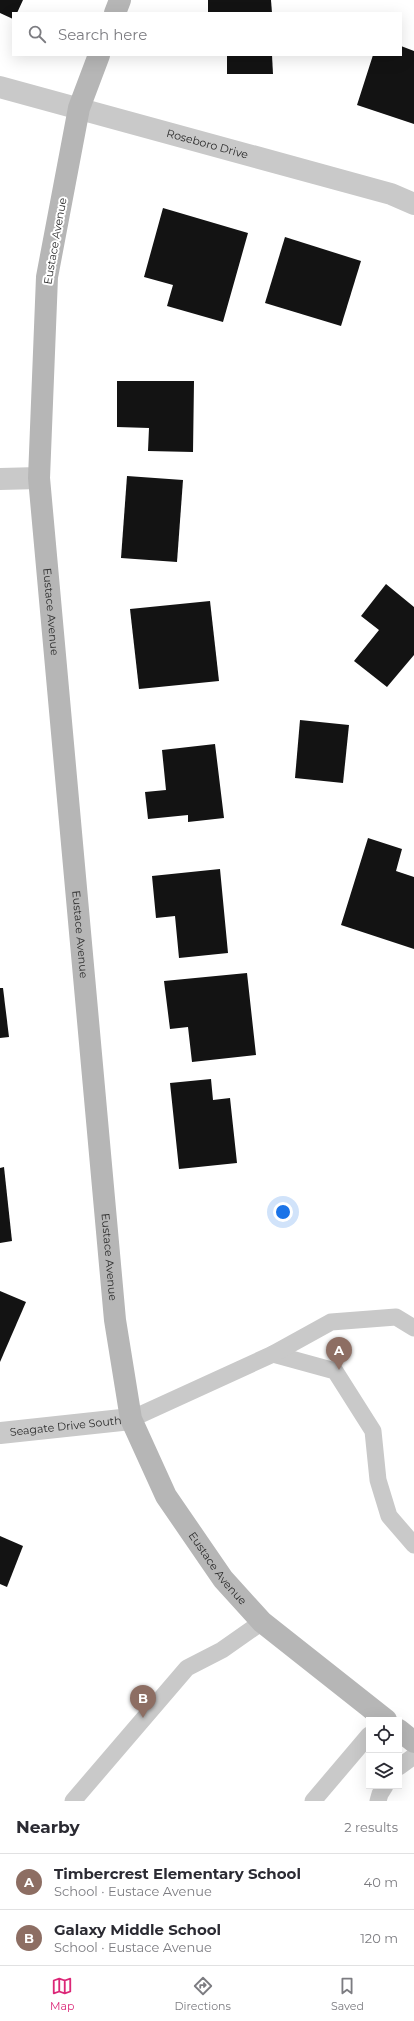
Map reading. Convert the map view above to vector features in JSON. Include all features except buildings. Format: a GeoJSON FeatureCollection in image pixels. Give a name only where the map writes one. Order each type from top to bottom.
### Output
{"type":"FeatureCollection","features":[{"type":"Feature","properties":{"kind":"street"},"geometry":{"type":"LineString","coordinates":[[115,12],[120,0]]}},
{"type":"Feature","properties":{"kind":"street","name":"Eustace Avenue"},"geometry":{"type":"LineString","coordinates":[[99,56],[79,108],[47,277],[39,478],[116,1320],[132,1419],[166,1496],[223,1579],[262,1622],[381,1717]]}},
{"type":"Feature","properties":{"kind":"street","name":"Roseboro Drive"},"geometry":{"type":"LineString","coordinates":[[0,87],[391,194],[414,204]]}},
{"type":"Feature","properties":{"kind":"street"},"geometry":{"type":"LineString","coordinates":[[0,479],[39,478]]}},
{"type":"Feature","properties":{"kind":"street","name":"Seagate Drive South"},"geometry":{"type":"LineString","coordinates":[[0,1433],[132,1419]]}},
{"type":"Feature","properties":{"kind":"street","name":"Eustace Avenue"},"geometry":{"type":"LineString","coordinates":[[402,1733],[414,1742]]}},
{"type":"Feature","properties":{"kind":"lane"},"geometry":{"type":"LineString","coordinates":[[132,1419],[273,1354],[331,1322],[396,1317],[414,1328]]}},
{"type":"Feature","properties":{"kind":"lane"},"geometry":{"type":"LineString","coordinates":[[273,1354],[335,1371],[373,1431],[378,1480],[389,1516],[414,1545]]}},
{"type":"Feature","properties":{"kind":"lane"},"geometry":{"type":"LineString","coordinates":[[73,1801],[187,1668],[222,1650],[262,1622]]}},
{"type":"Feature","properties":{"kind":"lane"},"geometry":{"type":"LineString","coordinates":[[312,1801],[366,1738]]}},
{"type":"Feature","properties":{"kind":"lane"},"geometry":{"type":"LineString","coordinates":[[402,1765],[414,1756]]}},
{"type":"Feature","properties":{"kind":"lane"},"geometry":{"type":"LineString","coordinates":[[378,1801],[383,1789]]}},
{"type":"Feature","properties":{"kind":"place","name":"Timbercrest Elementary School"},"geometry":{"type":"Point","coordinates":[339,1370]}},
{"type":"Feature","properties":{"kind":"place","name":"Galaxy Middle School"},"geometry":{"type":"Point","coordinates":[143,1718]}}]}
